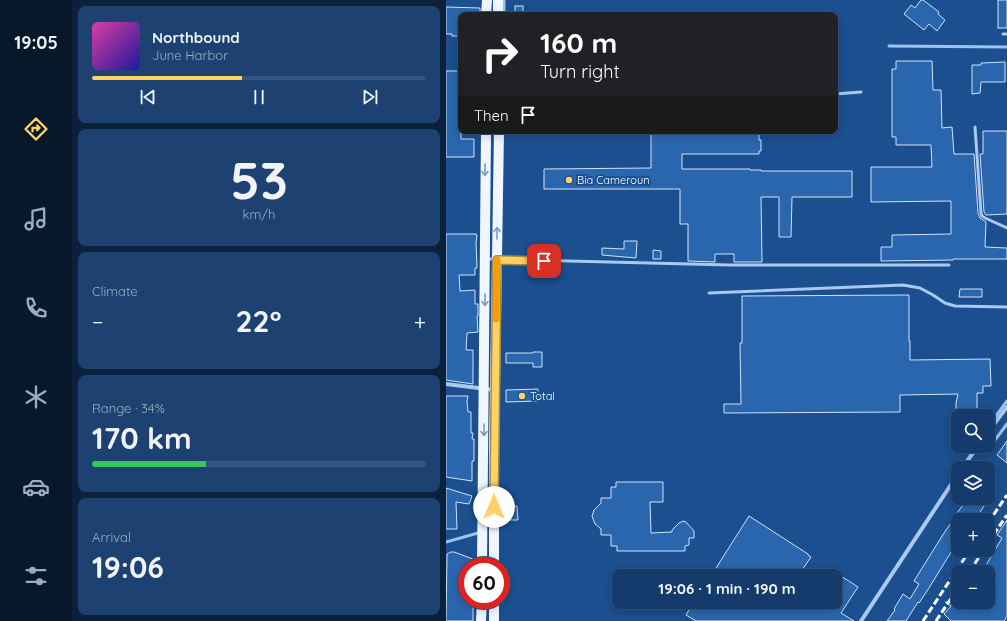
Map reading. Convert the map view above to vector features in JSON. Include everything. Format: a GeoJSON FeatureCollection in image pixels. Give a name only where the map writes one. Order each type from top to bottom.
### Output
{"type":"FeatureCollection","features":[{"type":"Feature","properties":{"kind":"main road"},"geometry":{"type":"LineString","coordinates":[[486,0],[486,12]]}},
{"type":"Feature","properties":{"kind":"main road"},"geometry":{"type":"LineString","coordinates":[[498,0],[498,12]]}},
{"type":"Feature","properties":{"kind":"main road"},"geometry":{"type":"LineString","coordinates":[[482,557],[486,134]]}},
{"type":"Feature","properties":{"kind":"main road"},"geometry":{"type":"LineString","coordinates":[[494,557],[499,134]]}},
{"type":"Feature","properties":{"kind":"main road"},"geometry":{"type":"LineString","coordinates":[[483,508],[494,507]]}},
{"type":"Feature","properties":{"kind":"main road"},"geometry":{"type":"LineString","coordinates":[[481,621],[482,609]]}},
{"type":"Feature","properties":{"kind":"main road"},"geometry":{"type":"LineString","coordinates":[[494,609],[494,621]]}},
{"type":"Feature","properties":{"kind":"street"},"geometry":{"type":"LineString","coordinates":[[446,384],[495,390]]}},
{"type":"Feature","properties":{"kind":"street"},"geometry":{"type":"LineString","coordinates":[[995,423],[1007,407]]}},
{"type":"Feature","properties":{"kind":"street"},"geometry":{"type":"LineString","coordinates":[[861,621],[951,485]]}},
{"type":"Feature","properties":{"kind":"lane"},"geometry":{"type":"LineString","coordinates":[[838,94],[860,92]]}},
{"type":"Feature","properties":{"kind":"lane"},"geometry":{"type":"LineString","coordinates":[[975,127],[982,216],[1007,228]]}},
{"type":"Feature","properties":{"kind":"lane"},"geometry":{"type":"LineString","coordinates":[[485,259],[730,265],[949,265]]}},
{"type":"Feature","properties":{"kind":"lane"},"geometry":{"type":"LineString","coordinates":[[709,293],[903,285],[920,288],[945,303],[955,306],[1007,307]]}},
{"type":"Feature","properties":{"kind":"building"},"geometry":{"type":"Polygon","coordinates":[[[921,0],[939,12],[938,14],[945,20],[937,31],[929,24],[924,30],[904,14],[911,5],[915,8],[921,0]]]}},
{"type":"Feature","properties":{"kind":"building"},"geometry":{"type":"Polygon","coordinates":[[[998,0],[1007,0],[1007,28],[998,28],[998,0]]]}},
{"type":"Feature","properties":{"kind":"building"},"geometry":{"type":"Polygon","coordinates":[[[515,6],[523,6],[523,12],[515,12],[515,6]]]}},
{"type":"Feature","properties":{"kind":"building"},"geometry":{"type":"Polygon","coordinates":[[[446,7],[480,8],[480,12],[458,12],[458,36],[446,34],[446,7]]]}},
{"type":"Feature","properties":{"kind":"building"},"geometry":{"type":"Polygon","coordinates":[[[896,61],[932,61],[933,90],[941,90],[942,128],[952,127],[954,154],[974,154],[978,213],[980,218],[986,222],[985,247],[1007,248],[1007,259],[881,261],[881,247],[892,247],[892,235],[951,234],[951,201],[871,202],[871,167],[932,167],[931,145],[896,145],[896,137],[892,137],[892,69],[896,69],[896,61]]]}},
{"type":"Feature","properties":{"kind":"building"},"geometry":{"type":"Polygon","coordinates":[[[1005,62],[1005,82],[981,82],[980,93],[972,94],[972,65],[1005,62]]]}},
{"type":"Feature","properties":{"kind":"building"},"geometry":{"type":"Polygon","coordinates":[[[446,71],[458,71],[458,134],[461,134],[461,139],[474,139],[474,157],[446,157],[446,71]]]}},
{"type":"Feature","properties":{"kind":"building"},"geometry":{"type":"Polygon","coordinates":[[[983,131],[1007,131],[1007,214],[986,215],[984,212],[980,154],[983,154],[983,131]]]}},
{"type":"Feature","properties":{"kind":"building"},"geometry":{"type":"Polygon","coordinates":[[[651,134],[759,134],[759,140],[761,140],[761,151],[759,151],[759,154],[682,154],[682,169],[852,171],[852,197],[792,197],[791,237],[779,237],[779,197],[761,197],[762,262],[734,262],[734,254],[715,254],[715,262],[688,261],[688,224],[680,224],[680,189],[544,189],[544,169],[651,168],[651,134]]]}},
{"type":"Feature","properties":{"kind":"building"},"geometry":{"type":"Polygon","coordinates":[[[446,234],[477,235],[477,268],[475,268],[475,275],[459,275],[460,291],[475,290],[475,304],[478,304],[478,332],[467,333],[466,350],[473,350],[473,384],[446,380],[446,234]]]}},
{"type":"Feature","properties":{"kind":"building"},"geometry":{"type":"Polygon","coordinates":[[[624,241],[637,241],[636,258],[602,255],[602,248],[624,249],[624,241]]]}},
{"type":"Feature","properties":{"kind":"building"},"geometry":{"type":"Polygon","coordinates":[[[653,250],[661,251],[661,259],[653,259],[653,250]]]}},
{"type":"Feature","properties":{"kind":"building"},"geometry":{"type":"Polygon","coordinates":[[[960,289],[982,289],[982,297],[959,297],[960,289]]]}},
{"type":"Feature","properties":{"kind":"building"},"geometry":{"type":"Polygon","coordinates":[[[909,295],[910,360],[990,359],[991,386],[983,386],[983,393],[977,393],[977,409],[956,409],[958,394],[900,395],[900,412],[724,413],[724,404],[741,404],[740,343],[742,343],[742,296],[909,295]]]}},
{"type":"Feature","properties":{"kind":"building"},"geometry":{"type":"Polygon","coordinates":[[[542,352],[542,367],[533,367],[533,363],[506,363],[506,353],[542,352]]]}},
{"type":"Feature","properties":{"kind":"building","name":"Total"},"geometry":{"type":"Polygon","coordinates":[[[538,389],[538,401],[506,402],[506,390],[538,389]]]}},
{"type":"Feature","properties":{"kind":"building"},"geometry":{"type":"Polygon","coordinates":[[[446,396],[468,396],[468,412],[471,412],[471,433],[473,433],[472,439],[474,439],[472,481],[446,477],[446,396]]]}},
{"type":"Feature","properties":{"kind":"building"},"geometry":{"type":"Polygon","coordinates":[[[1007,441],[1007,463],[997,455],[1007,441]]]}},
{"type":"Feature","properties":{"kind":"building"},"geometry":{"type":"Polygon","coordinates":[[[616,482],[663,482],[663,502],[650,502],[651,533],[672,532],[672,530],[679,523],[683,521],[686,522],[694,531],[694,538],[689,538],[689,545],[685,546],[685,551],[617,551],[617,546],[611,546],[611,535],[601,535],[601,529],[595,524],[592,516],[594,510],[601,503],[601,498],[611,498],[611,487],[616,487],[616,482]]]}},
{"type":"Feature","properties":{"kind":"building"},"geometry":{"type":"Polygon","coordinates":[[[446,488],[472,496],[469,504],[456,502],[457,529],[446,529],[446,488]]]}},
{"type":"Feature","properties":{"kind":"building"},"geometry":{"type":"Polygon","coordinates":[[[963,505],[985,505],[980,513],[957,513],[963,505]]]}},
{"type":"Feature","properties":{"kind":"building"},"geometry":{"type":"Polygon","coordinates":[[[504,506],[517,506],[518,520],[505,520],[504,506]]]}},
{"type":"Feature","properties":{"kind":"building"},"geometry":{"type":"Polygon","coordinates":[[[749,516],[811,557],[803,569],[715,569],[749,516]]]}},
{"type":"Feature","properties":{"kind":"building"},"geometry":{"type":"Polygon","coordinates":[[[1007,520],[1007,616],[1004,621],[951,621],[944,614],[951,606],[951,609],[995,609],[995,565],[986,565],[991,557],[995,557],[995,550],[1002,538],[997,535],[1007,520]]]}},
{"type":"Feature","properties":{"kind":"building"},"geometry":{"type":"Polygon","coordinates":[[[951,523],[951,552],[927,591],[906,621],[887,621],[895,610],[894,609],[903,594],[910,599],[919,584],[914,581],[951,523]]]}},
{"type":"Feature","properties":{"kind":"building"},"geometry":{"type":"Polygon","coordinates":[[[454,552],[468,557],[458,557],[458,609],[473,609],[473,621],[446,621],[447,554],[454,552]]]}},
{"type":"Feature","properties":{"kind":"building"},"geometry":{"type":"Polygon","coordinates":[[[842,577],[858,587],[841,613],[854,621],[696,621],[686,615],[690,609],[842,609],[842,577]]]}},
{"type":"Feature","properties":{"kind":"building"},"geometry":{"type":"Polygon","coordinates":[[[951,601],[951,606],[945,602],[951,601]]]}},
{"type":"Feature","properties":{"kind":"waterway"},"geometry":{"type":"LineString","coordinates":[[504,0],[504,12]]}},
{"type":"Feature","properties":{"kind":"waterway"},"geometry":{"type":"LineString","coordinates":[[889,46],[1007,47]]}},
{"type":"Feature","properties":{"kind":"waterway"},"geometry":{"type":"LineString","coordinates":[[996,416],[1007,401]]}},
{"type":"Feature","properties":{"kind":"waterway"},"geometry":{"type":"LineString","coordinates":[[995,440],[1007,424]]}},
{"type":"Feature","properties":{"kind":"waterway"},"geometry":{"type":"LineString","coordinates":[[446,542],[478,533],[480,534]]}},
{"type":"Feature","properties":{"kind":"railway"},"geometry":{"type":"LineString","coordinates":[[995,513],[1007,495]]}},
{"type":"Feature","properties":{"kind":"railway"},"geometry":{"type":"LineString","coordinates":[[995,533],[1007,515]]}},
{"type":"Feature","properties":{"kind":"railway"},"geometry":{"type":"LineString","coordinates":[[923,621],[965,557]]}},
{"type":"Feature","properties":{"kind":"railway"},"geometry":{"type":"LineString","coordinates":[[974,565],[979,557]]}},
{"type":"Feature","properties":{"kind":"railway"},"geometry":{"type":"LineString","coordinates":[[936,621],[951,598]]}},
{"type":"Feature","properties":{"kind":"slow traffic"},"geometry":{"type":"LineString","coordinates":[[496,319],[497,260]]}},
{"type":"Feature","properties":{"kind":"place","name":"Bia Cameroun"},"geometry":{"type":"Point","coordinates":[569,180]}},
{"type":"Feature","properties":{"kind":"place","name":"Total"},"geometry":{"type":"Point","coordinates":[522,396]}},
{"type":"Feature","properties":{"kind":"route"},"geometry":{"type":"LineString","coordinates":[[494,507],[497,260],[544,261]]}}]}
